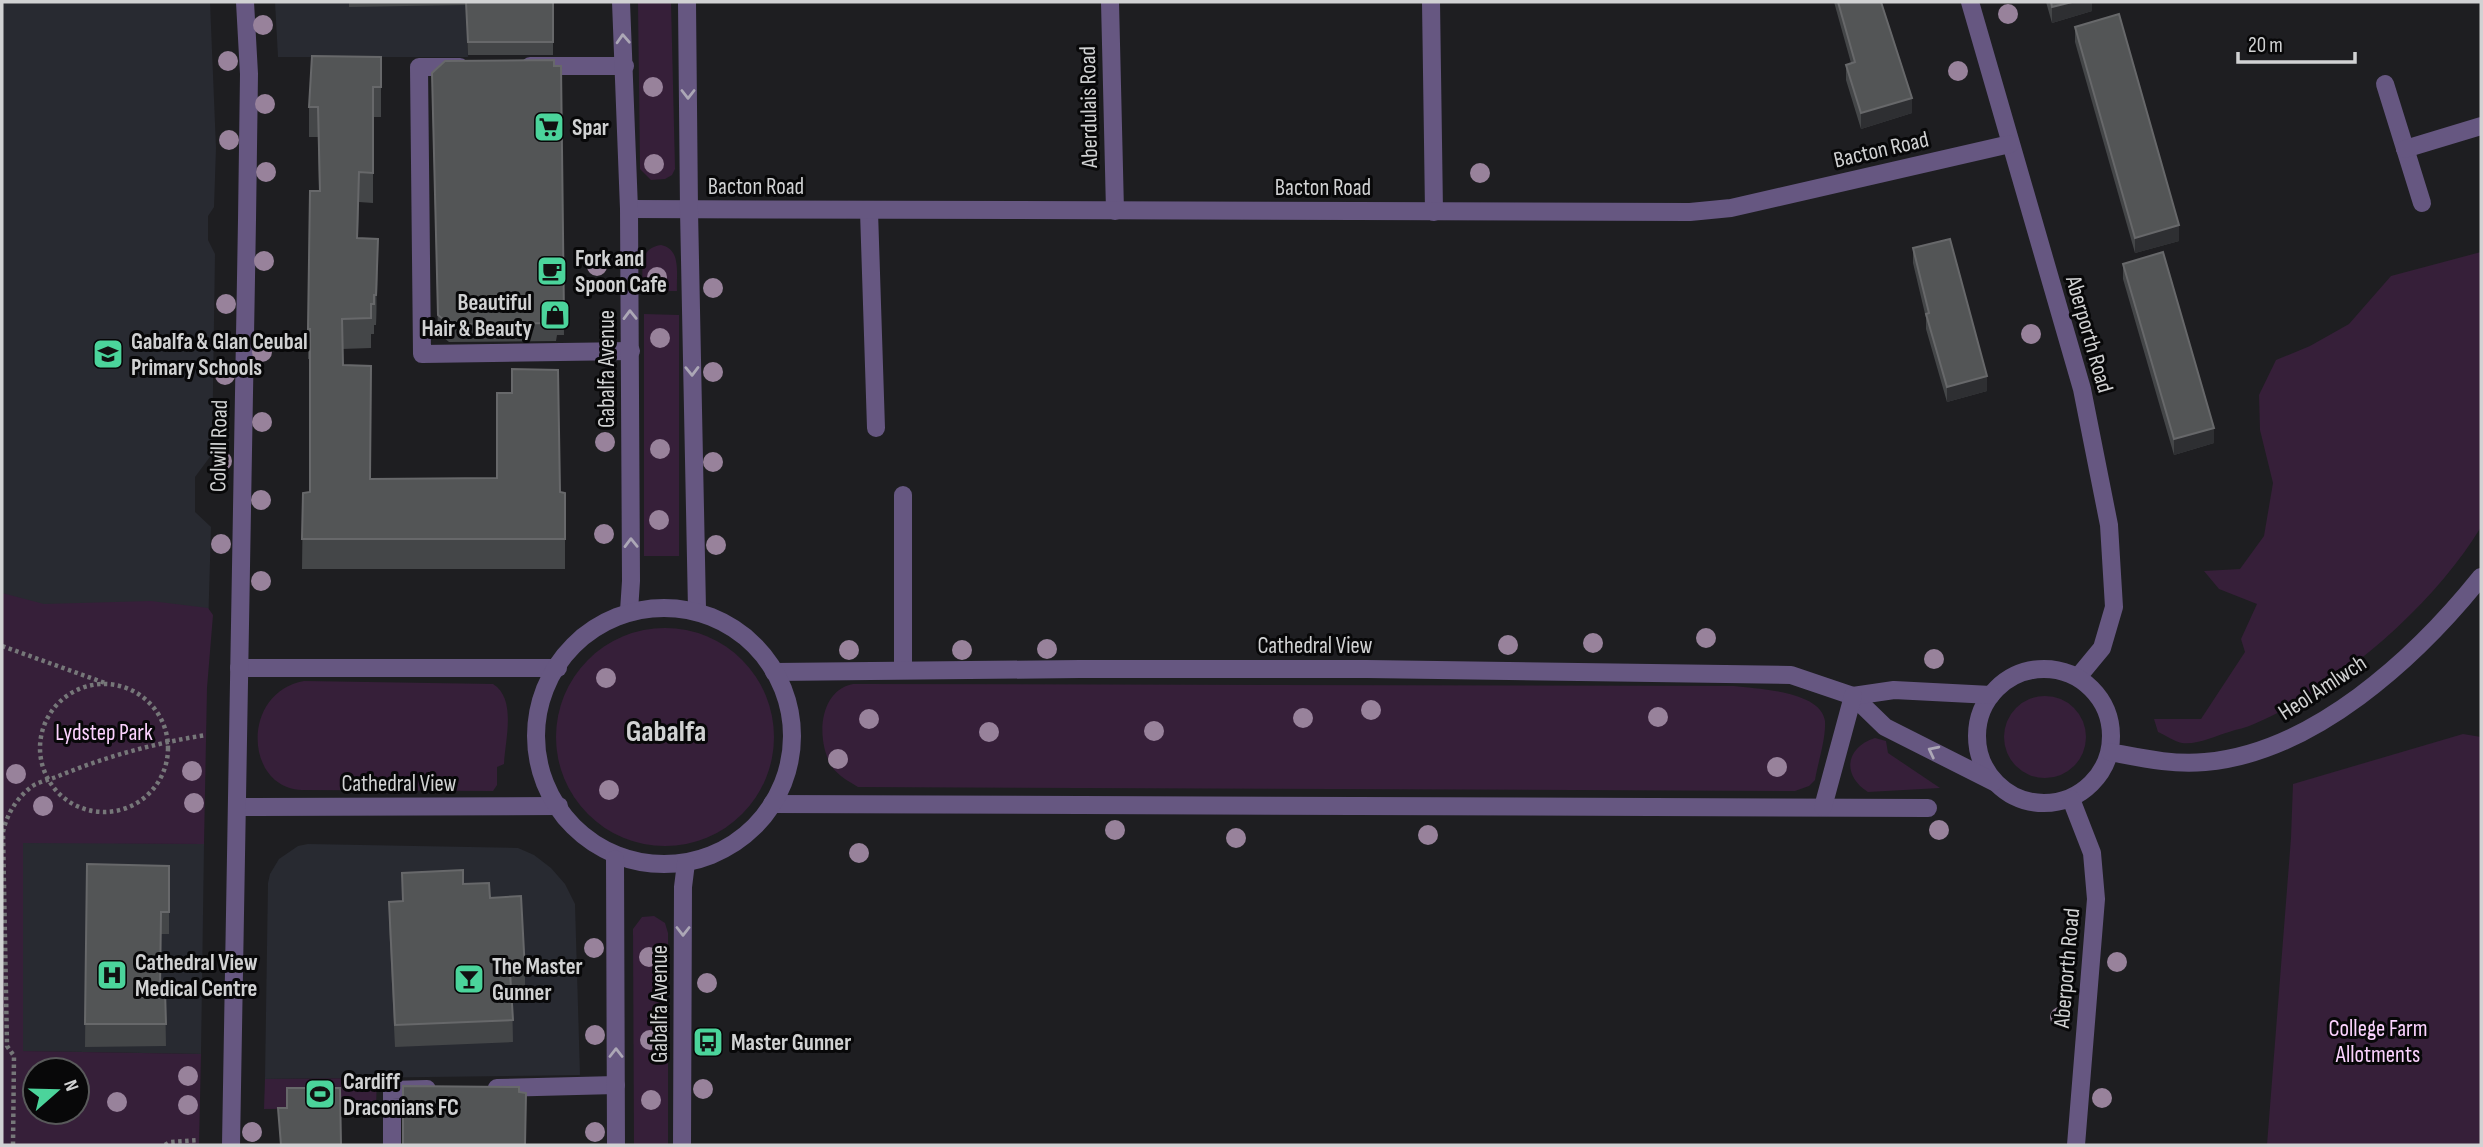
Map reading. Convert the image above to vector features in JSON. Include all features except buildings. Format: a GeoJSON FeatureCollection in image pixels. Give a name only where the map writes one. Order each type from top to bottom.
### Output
{"type":"FeatureCollection","features":[{"type":"Feature","properties":{"kind":"street","name":"Colwill Road"},"geometry":{"type":"LineString","coordinates":[[231,1145],[248,141],[245,2]]}},
{"type":"Feature","properties":{"kind":"street","name":"Gabalfa Avenue"},"geometry":{"type":"LineString","coordinates":[[621,2],[625,66],[631,351],[629,611]]}},
{"type":"Feature","properties":{"kind":"street"},"geometry":{"type":"LineString","coordinates":[[687,2],[698,609]]}},
{"type":"Feature","properties":{"kind":"street","name":"Aberdulais Road"},"geometry":{"type":"LineString","coordinates":[[1110,2],[1115,211]]}},
{"type":"Feature","properties":{"kind":"street"},"geometry":{"type":"LineString","coordinates":[[1431,2],[1434,212]]}},
{"type":"Feature","properties":{"kind":"street","name":"Aberporth Road"},"geometry":{"type":"LineString","coordinates":[[1970,2],[2082,389],[2109,525],[2114,607],[2102,648],[2078,677]]}},
{"type":"Feature","properties":{"kind":"street"},"geometry":{"type":"LineString","coordinates":[[515,66],[625,66]]}},
{"type":"Feature","properties":{"kind":"street"},"geometry":{"type":"LineString","coordinates":[[474,67],[419,67],[422,354],[631,351]]}},
{"type":"Feature","properties":{"kind":"street"},"geometry":{"type":"LineString","coordinates":[[2385,84],[2422,203]]}},
{"type":"Feature","properties":{"kind":"street"},"geometry":{"type":"LineString","coordinates":[[2405,149],[2481,126]]}},
{"type":"Feature","properties":{"kind":"street","name":"Bacton Road"},"geometry":{"type":"LineString","coordinates":[[629,209],[1690,212],[1731,208],[2010,144]]}},
{"type":"Feature","properties":{"kind":"street"},"geometry":{"type":"LineString","coordinates":[[869,211],[876,428]]}},
{"type":"Feature","properties":{"kind":"street"},"geometry":{"type":"LineString","coordinates":[[903,670],[904,495]]}},
{"type":"Feature","properties":{"kind":"street","name":"Heol Amlwch"},"geometry":{"type":"LineString","coordinates":[[2110,752],[2165,763],[2206,762],[2248,755],[2296,736],[2357,697],[2392,669],[2432,633],[2481,577]]}},
{"type":"Feature","properties":{"kind":"street"},"geometry":{"type":"LineString","coordinates":[[658,605],[678,605],[698,609],[727,623],[755,645],[774,672],[788,707],[791,743],[785,779],[772,804],[754,826],[714,854],[665,867],[643,866],[615,859],[590,844],[559,806],[547,782],[538,748],[538,717],[546,689],[558,668],[574,647],[590,633],[606,621],[629,611],[658,605]]}},
{"type":"Feature","properties":{"kind":"street"},"geometry":{"type":"LineString","coordinates":[[239,667],[558,668]]}},
{"type":"Feature","properties":{"kind":"street"},"geometry":{"type":"LineString","coordinates":[[2040,668],[2060,670],[2078,677],[2094,691],[2107,709],[2112,730],[2110,752],[2102,771],[2088,788],[2071,799],[2050,804],[2030,803],[2011,795],[1994,782],[1977,749],[1976,730],[1991,695],[2004,681],[2021,672],[2040,668]]}},
{"type":"Feature","properties":{"kind":"street","name":"Cathedral View"},"geometry":{"type":"LineString","coordinates":[[774,672],[1354,669],[1791,675],[1853,696],[1885,727],[1994,782]]}},
{"type":"Feature","properties":{"kind":"street","name":"Cathedral View"},"geometry":{"type":"LineString","coordinates":[[1853,696],[1894,690],[1991,695]]}},
{"type":"Feature","properties":{"kind":"street"},"geometry":{"type":"LineString","coordinates":[[1823,807],[1853,696]]}},
{"type":"Feature","properties":{"kind":"street","name":"Aberporth Road"},"geometry":{"type":"LineString","coordinates":[[2071,799],[2092,853],[2096,899],[2076,1145]]}},
{"type":"Feature","properties":{"kind":"street"},"geometry":{"type":"LineString","coordinates":[[772,804],[1928,808]]}},
{"type":"Feature","properties":{"kind":"street","name":"Cathedral View"},"geometry":{"type":"LineString","coordinates":[[238,807],[559,806]]}},
{"type":"Feature","properties":{"kind":"street","name":"Gabalfa Avenue"},"geometry":{"type":"LineString","coordinates":[[615,859],[616,1145]]}},
{"type":"Feature","properties":{"kind":"street","name":"Gabalfa Avenue"},"geometry":{"type":"LineString","coordinates":[[682,1145],[683,887],[686,863]]}},
{"type":"Feature","properties":{"kind":"street"},"geometry":{"type":"LineString","coordinates":[[484,1088],[616,1086]]}},
{"type":"Feature","properties":{"kind":"street"},"geometry":{"type":"LineString","coordinates":[[392,1145],[392,1090],[445,1088]]}},
{"type":"Feature","properties":{"kind":"path"},"geometry":{"type":"LineString","coordinates":[[2,646],[131,690],[149,702],[162,720],[168,741],[167,760],[161,779],[149,794],[134,805],[115,811],[96,812],[77,806],[61,795],[49,780],[42,763],[41,745],[44,728],[52,712],[67,696],[88,686],[110,684]]}},
{"type":"Feature","properties":{"kind":"path"},"geometry":{"type":"LineString","coordinates":[[13,1145],[12,1053],[7,1046],[3,832],[12,808],[33,786],[75,769],[168,741],[206,735]]}},
{"type":"Feature","properties":{"kind":"path"},"geometry":{"type":"LineString","coordinates":[[2,1054],[12,1053]]}},
{"type":"Feature","properties":{"kind":"path"},"geometry":{"type":"LineString","coordinates":[[165,1145],[170,1142],[199,1140]]}},
{"type":"Feature","properties":{"kind":"shaded area","name":"Gabalfa & Glan Ceubal Primary Schools"},"geometry":{"type":"Polygon","coordinates":[[[2,2],[210,2],[216,148],[214,207],[208,216],[208,240],[215,254],[212,454],[195,477],[195,512],[211,527],[208,629],[2,630],[2,2]]]}},
{"type":"Feature","properties":{"kind":"shaded area"},"geometry":{"type":"Polygon","coordinates":[[[275,2],[466,2],[468,57],[278,57],[275,2]]]}},
{"type":"Feature","properties":{"kind":"shaded area","name":"Cathedral View Medical Centre"},"geometry":{"type":"Polygon","coordinates":[[[23,842],[204,844],[201,1054],[23,1051],[23,842]]]}},
{"type":"Feature","properties":{"kind":"shaded area"},"geometry":{"type":"Polygon","coordinates":[[[298,846],[518,848],[534,855],[551,868],[565,884],[575,904],[580,1075],[265,1079],[268,883],[279,859],[298,846]]]}},
{"type":"Feature","properties":{"kind":"green space"},"geometry":{"type":"Polygon","coordinates":[[[638,2],[671,2],[675,169],[672,175],[665,179],[651,180],[640,169],[638,2]]]}},
{"type":"Feature","properties":{"kind":"green space"},"geometry":{"type":"Polygon","coordinates":[[[653,247],[668,247],[675,257],[677,291],[643,291],[642,269],[645,256],[653,247]]]}},
{"type":"Feature","properties":{"kind":"green space"},"geometry":{"type":"Polygon","coordinates":[[[2481,252],[2481,527],[2438,586],[2411,614],[2350,667],[2318,689],[2286,709],[2251,725],[2200,741],[2182,743],[2158,732],[2154,719],[2201,719],[2245,652],[2241,639],[2257,604],[2219,589],[2204,571],[2240,569],[2264,536],[2273,483],[2260,430],[2259,395],[2276,360],[2310,346],[2349,324],[2391,276],[2481,252]]]}},
{"type":"Feature","properties":{"kind":"green space"},"geometry":{"type":"Polygon","coordinates":[[[644,314],[679,315],[679,556],[644,556],[644,314]]]}},
{"type":"Feature","properties":{"kind":"green space","name":"Lydstep Park"},"geometry":{"type":"Polygon","coordinates":[[[2,593],[44,604],[151,601],[208,608],[213,615],[207,688],[204,844],[23,843],[23,1051],[201,1054],[199,1145],[2,1145],[2,593]]]}},
{"type":"Feature","properties":{"kind":"green space"},"geometry":{"type":"Polygon","coordinates":[[[665,628],[686,630],[707,637],[742,660],[765,695],[772,716],[772,758],[765,779],[742,814],[707,837],[686,844],[665,846],[644,844],[623,837],[588,814],[565,779],[558,758],[556,737],[558,716],[565,695],[588,660],[623,637],[644,630],[665,628]]]}},
{"type":"Feature","properties":{"kind":"green space"},"geometry":{"type":"Polygon","coordinates":[[[304,681],[493,684],[505,699],[508,721],[504,764],[497,767],[497,785],[493,791],[302,790],[283,785],[269,774],[261,758],[258,739],[260,720],[269,702],[283,689],[304,681]]]}},
{"type":"Feature","properties":{"kind":"green space"},"geometry":{"type":"Polygon","coordinates":[[[853,684],[1734,686],[1787,693],[1812,703],[1821,711],[1825,728],[1815,780],[1809,786],[1795,791],[858,787],[832,767],[822,731],[823,718],[833,696],[853,684]]]}},
{"type":"Feature","properties":{"kind":"green space"},"geometry":{"type":"Polygon","coordinates":[[[2045,696],[2061,699],[2074,708],[2083,721],[2086,737],[2083,753],[2074,766],[2061,775],[2045,778],[2029,775],[2016,766],[2007,753],[2004,737],[2007,721],[2016,708],[2029,699],[2045,696]]]}},
{"type":"Feature","properties":{"kind":"green space","name":"College Farm Allotments"},"geometry":{"type":"Polygon","coordinates":[[[2463,734],[2481,737],[2481,1145],[2267,1145],[2293,784],[2463,734]]]}},
{"type":"Feature","properties":{"kind":"green space"},"geometry":{"type":"Polygon","coordinates":[[[1875,738],[1886,741],[1888,753],[1940,788],[1868,792],[1854,778],[1850,762],[1858,748],[1875,738]]]}},
{"type":"Feature","properties":{"kind":"green space"},"geometry":{"type":"Polygon","coordinates":[[[654,916],[665,923],[668,933],[668,1145],[634,1145],[633,929],[642,917],[654,916]]]}},
{"type":"Feature","properties":{"kind":"green space","name":"Cardiff Draconians FC"},"geometry":{"type":"Polygon","coordinates":[[[377,1078],[376,1108],[264,1109],[265,1079],[377,1078]]]}},
{"type":"Feature","properties":{"kind":"place","name":"Spar"},"geometry":{"type":"Point","coordinates":[549,127]}},
{"type":"Feature","properties":{"kind":"place","name":"Fork and Spoon Cafe"},"geometry":{"type":"Point","coordinates":[552,271]}},
{"type":"Feature","properties":{"kind":"place","name":"Beautiful Hair & Beauty"},"geometry":{"type":"Point","coordinates":[555,315]}},
{"type":"Feature","properties":{"kind":"place","name":"Gabalfa & Glan Ceubal Primary Schools"},"geometry":{"type":"Point","coordinates":[108,354]}},
{"type":"Feature","properties":{"kind":"place","name":"Cathedral View Medical Centre"},"geometry":{"type":"Point","coordinates":[112,975]}},
{"type":"Feature","properties":{"kind":"place","name":"The Master Gunner"},"geometry":{"type":"Point","coordinates":[469,979]}},
{"type":"Feature","properties":{"kind":"place","name":"Master Gunner"},"geometry":{"type":"Point","coordinates":[708,1042]}},
{"type":"Feature","properties":{"kind":"place","name":"Cardiff Draconians FC"},"geometry":{"type":"Point","coordinates":[320,1094]}},
{"type":"Feature","properties":{"kind":"district","name":"Gabalfa"},"geometry":{"type":"Point","coordinates":[666,731]}}]}
